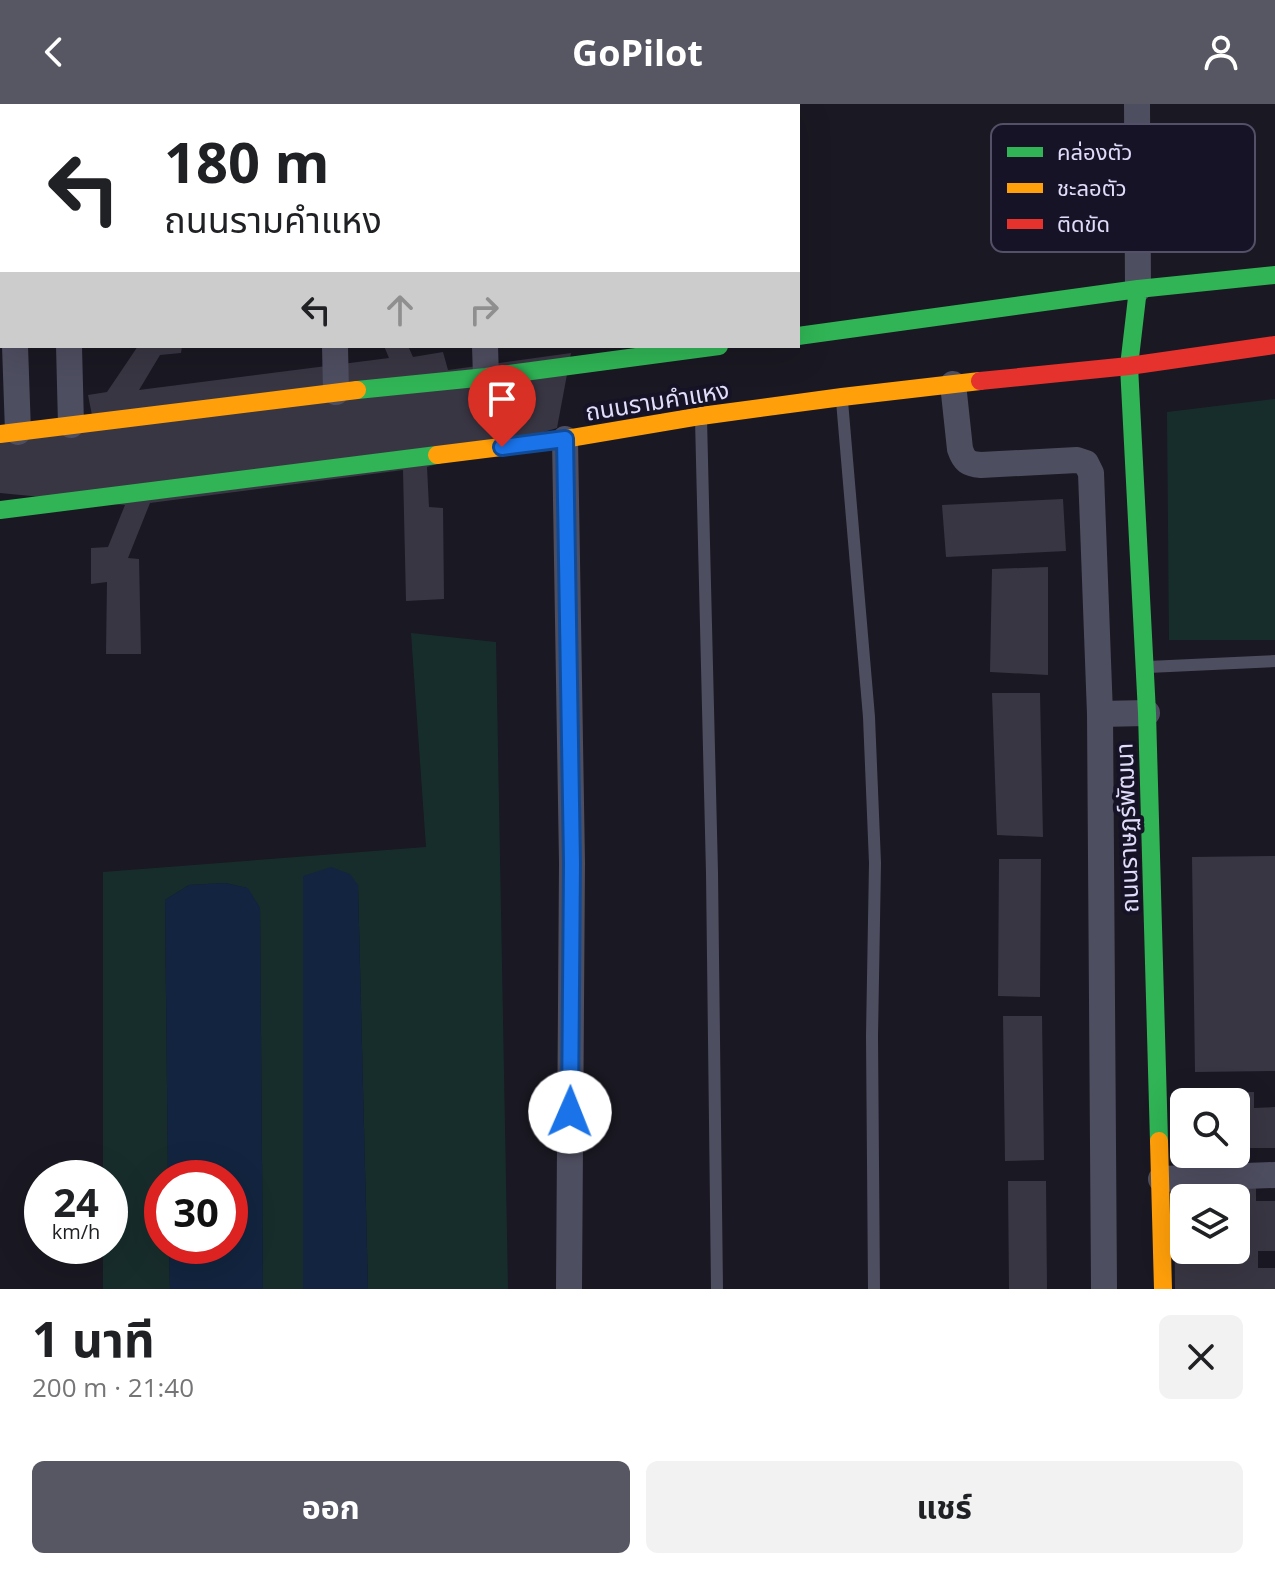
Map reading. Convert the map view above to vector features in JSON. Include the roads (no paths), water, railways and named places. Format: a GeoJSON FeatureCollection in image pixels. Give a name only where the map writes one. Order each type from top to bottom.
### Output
{"type":"FeatureCollection","features":[{"type":"Feature","properties":{"kind":"main road"},"geometry":{"type":"LineString","coordinates":[[800,336],[1138,289],[1275,275]]}},
{"type":"Feature","properties":{"kind":"main road","name":"ถนนราษฏร์พัฒนา"},"geometry":{"type":"LineString","coordinates":[[1138,289],[1129,366],[1147,713],[1163,1289]]}},
{"type":"Feature","properties":{"kind":"main road","name":"ถนนรามคำแหง"},"geometry":{"type":"LineString","coordinates":[[0,510],[565,439],[842,397],[1129,366],[1275,345]]}},
{"type":"Feature","properties":{"kind":"main road","name":"ถนนรามคำแหง"},"geometry":{"type":"LineString","coordinates":[[9,433],[704,348]]}},
{"type":"Feature","properties":{"kind":"street"},"geometry":{"type":"LineString","coordinates":[[1137,104],[1137,124]]}},
{"type":"Feature","properties":{"kind":"street"},"geometry":{"type":"LineString","coordinates":[[1138,252],[1138,289]]}},
{"type":"Feature","properties":{"kind":"street"},"geometry":{"type":"LineString","coordinates":[[9,433],[15,348]]}},
{"type":"Feature","properties":{"kind":"street"},"geometry":{"type":"LineString","coordinates":[[69,348],[71,425]]}},
{"type":"Feature","properties":{"kind":"street"},"geometry":{"type":"LineString","coordinates":[[335,348],[336,392]]}},
{"type":"Feature","properties":{"kind":"street"},"geometry":{"type":"LineString","coordinates":[[485,348],[486,377]]}},
{"type":"Feature","properties":{"kind":"street"},"geometry":{"type":"LineString","coordinates":[[953,384],[960,449],[963,459],[970,464],[1077,460],[1086,463],[1091,473],[1100,714],[1104,1289]]}},
{"type":"Feature","properties":{"kind":"street"},"geometry":{"type":"LineString","coordinates":[[565,439],[572,863],[569,1289]]}},
{"type":"Feature","properties":{"kind":"street"},"geometry":{"type":"LineString","coordinates":[[1100,714],[1147,713]]}},
{"type":"Feature","properties":{"kind":"street"},"geometry":{"type":"LineString","coordinates":[[1161,1179],[1275,1175]]}},
{"type":"Feature","properties":{"kind":"lane"},"geometry":{"type":"LineString","coordinates":[[842,397],[869,717],[875,863],[872,1036],[874,1289]]}},
{"type":"Feature","properties":{"kind":"lane"},"geometry":{"type":"LineString","coordinates":[[701,416],[712,873],[717,1289]]}},
{"type":"Feature","properties":{"kind":"lane"},"geometry":{"type":"LineString","coordinates":[[1145,668],[1275,661]]}},
{"type":"Feature","properties":{"kind":"water"},"geometry":{"type":"Polygon","coordinates":[[[331,867],[350,874],[358,885],[368,1289],[303,1289],[303,876],[331,867]]]}},
{"type":"Feature","properties":{"kind":"water"},"geometry":{"type":"Polygon","coordinates":[[[225,883],[248,888],[260,908],[263,1289],[170,1289],[169,1264],[248,1264],[248,1160],[168,1160],[165,900],[189,885],[225,883]]]}}]}
